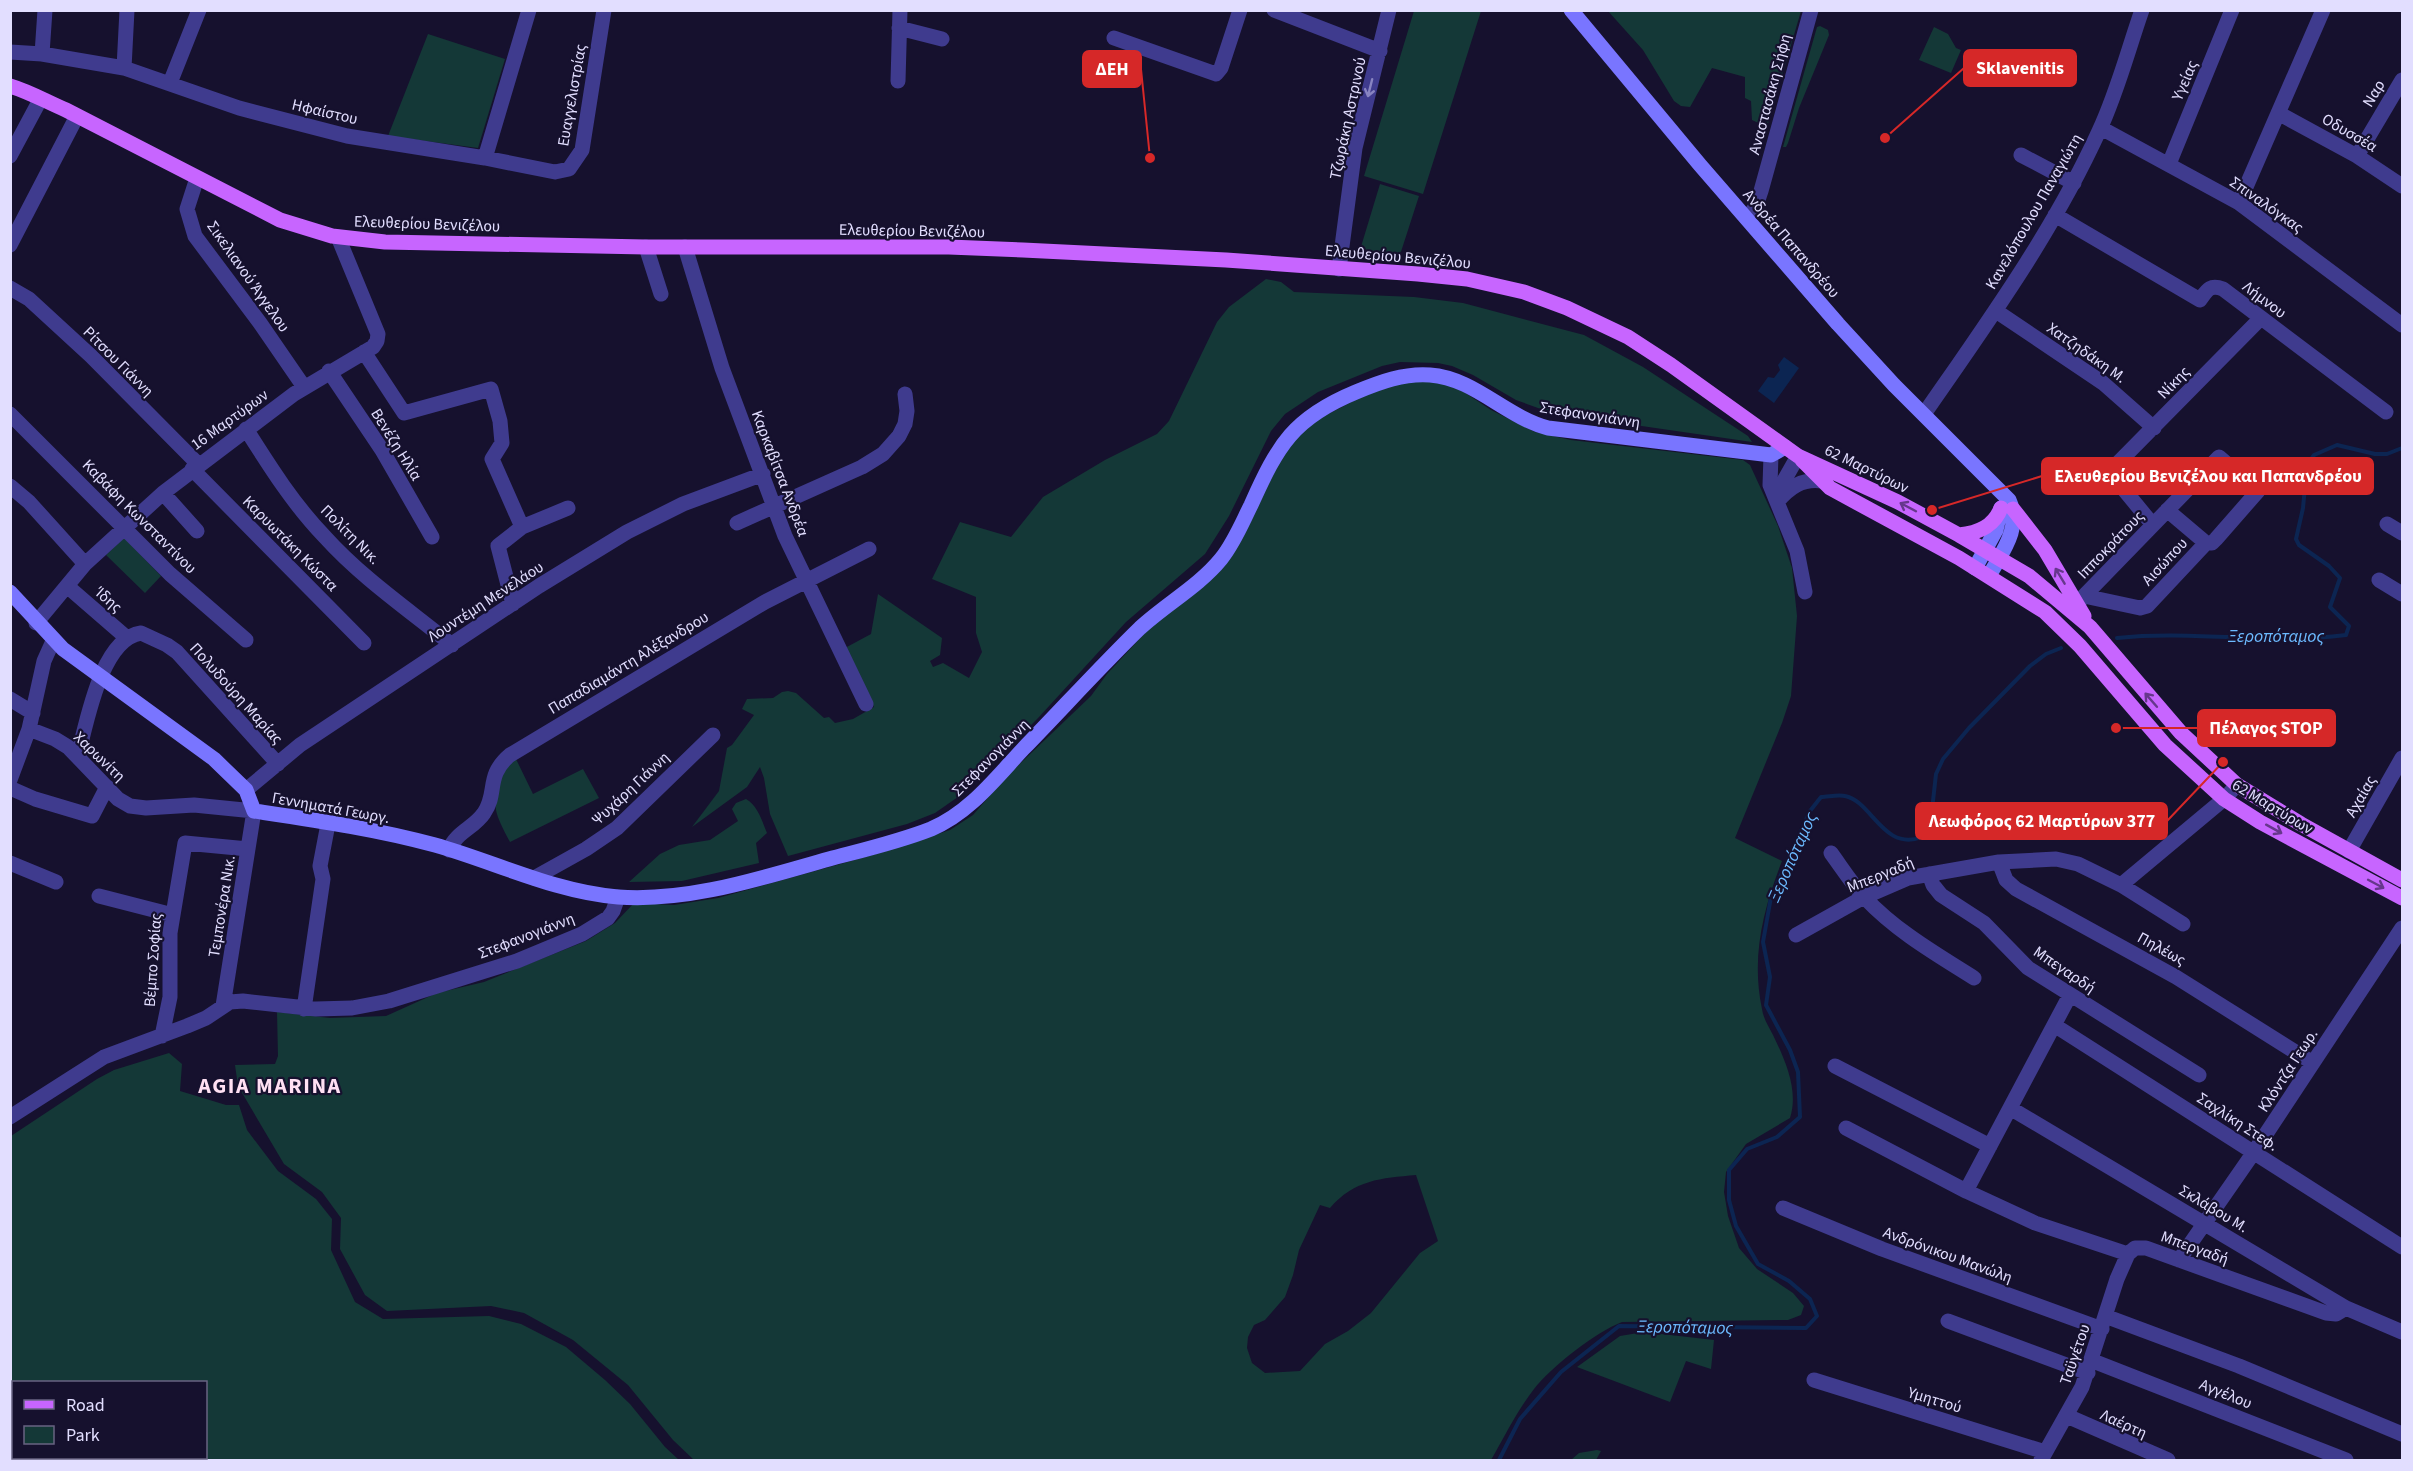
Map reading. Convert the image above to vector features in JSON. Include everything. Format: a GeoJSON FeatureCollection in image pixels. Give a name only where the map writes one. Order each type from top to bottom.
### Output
{"type":"FeatureCollection","features":[{"type":"Feature","properties":{"kind":"main road","name":"Ελευθερίου Βενιζέλου"},"geometry":{"type":"LineString","coordinates":[[10,86],[29,92],[40,100],[77,116],[279,220],[338,237],[386,242],[685,247],[950,247],[1158,256],[1467,279],[1508,287],[1568,308],[1655,353],[1792,452]]}},
{"type":"Feature","properties":{"kind":"main road","name":"62 Μαρτύρων"},"geometry":{"type":"LineString","coordinates":[[1792,452],[1822,481],[1842,495],[1989,576],[2032,603],[2057,623],[2080,646],[2152,731],[2224,799],[2292,840],[2403,898]]}},
{"type":"Feature","properties":{"kind":"main road","name":"62 Μαρτύρων"},"geometry":{"type":"LineString","coordinates":[[1792,452],[1959,535],[2041,585],[2090,627],[2181,733],[2237,785],[2301,824],[2403,880]]}},
{"type":"Feature","properties":{"kind":"main road"},"geometry":{"type":"LineString","coordinates":[[1959,535],[1980,531],[2007,508],[2044,550],[2080,600],[2090,627]]}},
{"type":"Feature","properties":{"kind":"street"},"geometry":{"type":"LineString","coordinates":[[42,54],[45,10]]}},
{"type":"Feature","properties":{"kind":"street"},"geometry":{"type":"LineString","coordinates":[[124,68],[127,10]]}},
{"type":"Feature","properties":{"kind":"street"},"geometry":{"type":"LineString","coordinates":[[170,83],[199,10]]}},
{"type":"Feature","properties":{"kind":"street"},"geometry":{"type":"LineString","coordinates":[[485,158],[529,10]]}},
{"type":"Feature","properties":{"kind":"street","name":"Ευαγγελιστρίας"},"geometry":{"type":"LineString","coordinates":[[485,158],[555,172],[569,169],[574,164],[584,142],[604,10]]}},
{"type":"Feature","properties":{"kind":"street"},"geometry":{"type":"LineString","coordinates":[[898,81],[900,10]]}},
{"type":"Feature","properties":{"kind":"street"},"geometry":{"type":"LineString","coordinates":[[1114,38],[1216,74],[1221,68],[1240,10]]}},
{"type":"Feature","properties":{"kind":"street","name":"Τζωράκη Αστρινού"},"geometry":{"type":"LineString","coordinates":[[1339,269],[1355,148],[1389,10]]}},
{"type":"Feature","properties":{"kind":"street","name":"Ανδρέα Παπανδρέου"},"geometry":{"type":"LineString","coordinates":[[1571,10],[1747,219],[1853,340],[2009,500],[2007,508]]}},
{"type":"Feature","properties":{"kind":"street","name":"Αναστασάκη Σήφη"},"geometry":{"type":"LineString","coordinates":[[1747,219],[1756,206],[1761,190],[1811,10]]}},
{"type":"Feature","properties":{"kind":"street","name":"Κανελόπουλου Παναγιώτη"},"geometry":{"type":"LineString","coordinates":[[1924,414],[1996,311],[2074,183],[2101,128],[2142,10]]}},
{"type":"Feature","properties":{"kind":"street","name":"Υγείας"},"geometry":{"type":"LineString","coordinates":[[2169,164],[2232,10]]}},
{"type":"Feature","properties":{"kind":"street"},"geometry":{"type":"LineString","coordinates":[[2239,203],[2323,10]]}},
{"type":"Feature","properties":{"kind":"street"},"geometry":{"type":"LineString","coordinates":[[1282,12],[1380,51]]}},
{"type":"Feature","properties":{"kind":"street"},"geometry":{"type":"LineString","coordinates":[[898,28],[942,39]]}},
{"type":"Feature","properties":{"kind":"street","name":"Ηφαίστου"},"geometry":{"type":"LineString","coordinates":[[10,52],[42,54],[124,68],[239,108],[347,136],[485,158]]}},
{"type":"Feature","properties":{"kind":"street","name":"Ναρ"},"geometry":{"type":"LineString","coordinates":[[2357,156],[2403,80]]}},
{"type":"Feature","properties":{"kind":"street"},"geometry":{"type":"LineString","coordinates":[[10,156],[40,100]]}},
{"type":"Feature","properties":{"kind":"street","name":"Οδυσσέα"},"geometry":{"type":"LineString","coordinates":[[2278,113],[2357,156],[2403,186]]}},
{"type":"Feature","properties":{"kind":"street"},"geometry":{"type":"LineString","coordinates":[[10,244],[77,116]]}},
{"type":"Feature","properties":{"kind":"street","name":"Σπιναλόγκας"},"geometry":{"type":"LineString","coordinates":[[2101,128],[2239,203],[2403,325]]}},
{"type":"Feature","properties":{"kind":"street"},"geometry":{"type":"LineString","coordinates":[[2021,154],[2074,183]]}},
{"type":"Feature","properties":{"kind":"street","name":"Σικελιανού Άγγελου"},"geometry":{"type":"LineString","coordinates":[[197,178],[188,209],[195,236],[255,315],[304,387]]}},
{"type":"Feature","properties":{"kind":"street","name":"Λήμνου"},"geometry":{"type":"LineString","coordinates":[[2055,215],[2200,300],[2208,289],[2214,286],[2223,289],[2386,412]]}},
{"type":"Feature","properties":{"kind":"street"},"geometry":{"type":"LineString","coordinates":[[338,237],[378,334],[373,347],[364,352],[404,412],[491,388],[500,421],[502,443],[492,459],[522,527]]}},
{"type":"Feature","properties":{"kind":"street"},"geometry":{"type":"LineString","coordinates":[[646,246],[661,294]]}},
{"type":"Feature","properties":{"kind":"street","name":"Καρκαβίτσα Ανδρέα"},"geometry":{"type":"LineString","coordinates":[[685,247],[722,368],[774,507],[805,580],[866,704]]}},
{"type":"Feature","properties":{"kind":"street","name":"Ρίτσου Γιάννη"},"geometry":{"type":"LineString","coordinates":[[10,288],[29,299],[91,356],[195,467]]}},
{"type":"Feature","properties":{"kind":"street","name":"Χατζηδάκη Μ."},"geometry":{"type":"LineString","coordinates":[[1996,311],[2103,383],[2154,428]]}},
{"type":"Feature","properties":{"kind":"street","name":"Νίκης"},"geometry":{"type":"LineString","coordinates":[[2153,525],[2111,472],[2261,318]]}},
{"type":"Feature","properties":{"kind":"street","name":"16 Μαρτύρων"},"geometry":{"type":"LineString","coordinates":[[36,623],[85,564],[162,493],[304,387],[364,352]]}},
{"type":"Feature","properties":{"kind":"street","name":"Βενέζη Ηλία"},"geometry":{"type":"LineString","coordinates":[[329,371],[382,450],[432,537]]}},
{"type":"Feature","properties":{"kind":"street","name":"Στεφανογιάννη"},"geometry":{"type":"LineString","coordinates":[[10,1117],[93,1063],[206,1018],[223,1006],[238,1000],[304,1009],[352,1008],[389,1001],[517,961],[593,928],[611,915],[618,897],[668,895],[744,882],[916,834],[956,816],[988,787],[1140,628],[1213,568],[1230,546],[1273,457],[1292,432],[1319,410],[1380,382],[1412,375],[1441,376],[1464,384],[1519,417],[1538,425],[1705,449],[1771,455]]}},
{"type":"Feature","properties":{"kind":"street"},"geometry":{"type":"LineString","coordinates":[[737,523],[862,467],[883,454],[899,436],[905,424],[907,411],[905,394]]}},
{"type":"Feature","properties":{"kind":"street","name":"Καβάφη Κωνσταντίνου"},"geometry":{"type":"LineString","coordinates":[[10,414],[170,574],[246,640]]}},
{"type":"Feature","properties":{"kind":"street","name":"Πολίτη Νικ."},"geometry":{"type":"LineString","coordinates":[[246,429],[286,491],[334,547],[452,645]]}},
{"type":"Feature","properties":{"kind":"street"},"geometry":{"type":"LineString","coordinates":[[1777,502],[1792,452],[1771,455],[1770,484],[1777,502],[1797,551],[1805,592]]}},
{"type":"Feature","properties":{"kind":"street","name":"Ιπποκράτους"},"geometry":{"type":"LineString","coordinates":[[2080,600],[2219,457],[2258,492],[2253,498]]}},
{"type":"Feature","properties":{"kind":"street","name":"Καρυωτάκη Κώστα"},"geometry":{"type":"LineString","coordinates":[[195,467],[364,643]]}},
{"type":"Feature","properties":{"kind":"street","name":"Λουντέμη Μενελάου"},"geometry":{"type":"LineString","coordinates":[[246,790],[300,745],[513,604],[627,532],[683,504],[763,474]]}},
{"type":"Feature","properties":{"kind":"street"},"geometry":{"type":"LineString","coordinates":[[1777,502],[1794,486],[1806,481],[1822,481]]}},
{"type":"Feature","properties":{"kind":"street"},"geometry":{"type":"LineString","coordinates":[[10,486],[29,502],[85,564]]}},
{"type":"Feature","properties":{"kind":"street"},"geometry":{"type":"LineString","coordinates":[[162,493],[197,531]]}},
{"type":"Feature","properties":{"kind":"street","name":"Αισώπου"},"geometry":{"type":"LineString","coordinates":[[2080,600],[2144,608],[2206,543],[2214,542],[2253,498]]}},
{"type":"Feature","properties":{"kind":"street"},"geometry":{"type":"LineString","coordinates":[[513,604],[498,546],[522,527],[568,508]]}},
{"type":"Feature","properties":{"kind":"street"},"geometry":{"type":"LineString","coordinates":[[1975,568],[2012,533],[2007,508]]}},
{"type":"Feature","properties":{"kind":"street"},"geometry":{"type":"LineString","coordinates":[[2167,510],[2206,543]]}},
{"type":"Feature","properties":{"kind":"street"},"geometry":{"type":"LineString","coordinates":[[2387,524],[2403,533]]}},
{"type":"Feature","properties":{"kind":"street","name":"Παπαδιαμάντη Αλέξανδρου"},"geometry":{"type":"LineString","coordinates":[[448,849],[454,839],[485,812],[495,774],[510,755],[745,613],[805,580],[869,549]]}},
{"type":"Feature","properties":{"kind":"street"},"geometry":{"type":"LineString","coordinates":[[1989,576],[1992,554]]}},
{"type":"Feature","properties":{"kind":"street"},"geometry":{"type":"LineString","coordinates":[[2379,580],[2403,594]]}},
{"type":"Feature","properties":{"kind":"street","name":"Ίδης"},"geometry":{"type":"LineString","coordinates":[[67,586],[132,636]]}},
{"type":"Feature","properties":{"kind":"street","name":"Γεννηματά Γεωργ."},"geometry":{"type":"LineString","coordinates":[[11,593],[53,641],[205,752],[246,790],[254,811],[448,849],[534,878],[618,897]]}},
{"type":"Feature","properties":{"kind":"street","name":"Πολυδούρη Μαρίας"},"geometry":{"type":"LineString","coordinates":[[132,636],[141,633],[177,652],[278,764]]}},
{"type":"Feature","properties":{"kind":"street"},"geometry":{"type":"LineString","coordinates":[[78,755],[100,677],[107,662],[132,636]]}},
{"type":"Feature","properties":{"kind":"street"},"geometry":{"type":"LineString","coordinates":[[10,780],[15,757],[29,729],[44,661],[53,641]]}},
{"type":"Feature","properties":{"kind":"street"},"geometry":{"type":"LineString","coordinates":[[10,699],[33,712]]}},
{"type":"Feature","properties":{"kind":"street","name":"Χαρωνίτη"},"geometry":{"type":"LineString","coordinates":[[29,729],[55,739],[78,755],[125,803],[137,807],[194,805],[254,811]]}},
{"type":"Feature","properties":{"kind":"street","name":"Ψυχάρη Γιάννη"},"geometry":{"type":"LineString","coordinates":[[534,878],[586,849],[617,828],[713,735]]}},
{"type":"Feature","properties":{"kind":"street","name":"Αχαίας"},"geometry":{"type":"LineString","coordinates":[[2349,851],[2403,758]]}},
{"type":"Feature","properties":{"kind":"street"},"geometry":{"type":"LineString","coordinates":[[2121,885],[2224,799],[2237,785]]}},
{"type":"Feature","properties":{"kind":"street"},"geometry":{"type":"LineString","coordinates":[[10,788],[47,803],[92,816],[107,787]]}},
{"type":"Feature","properties":{"kind":"street","name":"Τεμπονέρα Νικ."},"geometry":{"type":"LineString","coordinates":[[223,1006],[254,811]]}},
{"type":"Feature","properties":{"kind":"street"},"geometry":{"type":"LineString","coordinates":[[304,1009],[323,879],[320,866],[328,824]]}},
{"type":"Feature","properties":{"kind":"street","name":"Βέμπο Σοφίας"},"geometry":{"type":"LineString","coordinates":[[162,1036],[170,997],[170,933],[185,843],[248,849]]}},
{"type":"Feature","properties":{"kind":"street"},"geometry":{"type":"LineString","coordinates":[[1831,853],[1864,897],[1906,934],[1974,978]]}},
{"type":"Feature","properties":{"kind":"street","name":"Μπεργαδή"},"geometry":{"type":"LineString","coordinates":[[1796,935],[1864,897],[1908,878],[1999,862],[2056,859],[2078,864],[2121,885],[2183,924]]}},
{"type":"Feature","properties":{"kind":"street","name":"Πηλέως"},"geometry":{"type":"LineString","coordinates":[[1999,862],[2006,880],[2016,889],[2176,977],[2313,1062]]}},
{"type":"Feature","properties":{"kind":"street"},"geometry":{"type":"LineString","coordinates":[[10,863],[56,882]]}},
{"type":"Feature","properties":{"kind":"street","name":"Μπεγαρδή"},"geometry":{"type":"LineString","coordinates":[[1929,874],[1933,885],[1945,898],[1983,923],[2028,968],[2199,1075]]}},
{"type":"Feature","properties":{"kind":"street"},"geometry":{"type":"LineString","coordinates":[[99,896],[173,915]]}},
{"type":"Feature","properties":{"kind":"street","name":"Κλόντζα Γεωρ."},"geometry":{"type":"LineString","coordinates":[[2179,1260],[2403,928]]}},
{"type":"Feature","properties":{"kind":"street"},"geometry":{"type":"LineString","coordinates":[[1966,1191],[2070,995]]}},
{"type":"Feature","properties":{"kind":"street","name":"Σαχλίκη Στεφ."},"geometry":{"type":"LineString","coordinates":[[2054,1025],[2403,1247]]}},
{"type":"Feature","properties":{"kind":"street"},"geometry":{"type":"LineString","coordinates":[[1835,1066],[1990,1146]]}},
{"type":"Feature","properties":{"kind":"street","name":"Σκλάβου Μ."},"geometry":{"type":"LineString","coordinates":[[2010,1108],[2346,1308],[2403,1332]]}},
{"type":"Feature","properties":{"kind":"street","name":"Μπεργαδή"},"geometry":{"type":"LineString","coordinates":[[1846,1128],[1966,1191],[2035,1223],[2128,1254],[2135,1248],[2143,1248],[2326,1313],[2336,1314],[2346,1308]]}},
{"type":"Feature","properties":{"kind":"street","name":"Ανδρόνικου Μανώλη"},"geometry":{"type":"LineString","coordinates":[[1783,1208],[1882,1249],[2239,1366],[2403,1434]]}},
{"type":"Feature","properties":{"kind":"street","name":"Ταϋγέτου"},"geometry":{"type":"LineString","coordinates":[[2043,1456],[2067,1416],[2090,1367],[2117,1279],[2128,1254]]}},
{"type":"Feature","properties":{"kind":"street","name":"Αγγέλου"},"geometry":{"type":"LineString","coordinates":[[1948,1321],[2090,1367],[2346,1461]]}},
{"type":"Feature","properties":{"kind":"street","name":"Υμηττού"},"geometry":{"type":"LineString","coordinates":[[1814,1380],[2043,1456]]}},
{"type":"Feature","properties":{"kind":"street","name":"Λαέρτη"},"geometry":{"type":"LineString","coordinates":[[2067,1416],[2168,1461]]}},
{"type":"Feature","properties":{"kind":"green space"},"geometry":{"type":"Polygon","coordinates":[[[1414,11],[1481,11],[1423,194],[1364,176],[1414,11]]]}},
{"type":"Feature","properties":{"kind":"green space"},"geometry":{"type":"Polygon","coordinates":[[[1608,11],[1801,11],[1767,127],[1752,120],[1751,101],[1745,98],[1745,77],[1712,68],[1690,107],[1681,106],[1674,101],[1643,50],[1608,11]]]}},
{"type":"Feature","properties":{"kind":"green space"},"geometry":{"type":"Polygon","coordinates":[[[1817,27],[1828,30],[1829,35],[1799,108],[1788,143],[1786,147],[1783,147],[1817,27]]]}},
{"type":"Feature","properties":{"kind":"green space"},"geometry":{"type":"Polygon","coordinates":[[[1934,27],[1948,34],[1956,48],[1961,50],[1951,73],[1919,60],[1934,27]]]}},
{"type":"Feature","properties":{"kind":"green space"},"geometry":{"type":"Polygon","coordinates":[[[428,34],[505,59],[478,148],[388,136],[428,34]]]}},
{"type":"Feature","properties":{"kind":"green space"},"geometry":{"type":"Polygon","coordinates":[[[1380,184],[1419,196],[1398,261],[1360,250],[1380,184]]]}},
{"type":"Feature","properties":{"kind":"green space"},"geometry":{"type":"Polygon","coordinates":[[[1266,279],[1281,282],[1294,292],[1414,297],[1463,303],[1584,335],[1643,367],[1748,436],[1752,442],[1552,413],[1516,400],[1473,375],[1438,363],[1400,362],[1382,366],[1318,392],[1285,414],[1271,431],[1229,516],[1205,554],[1126,622],[1039,717],[965,792],[935,813],[907,824],[788,856],[770,814],[760,767],[747,787],[692,827],[719,791],[727,748],[732,745],[754,715],[742,709],[747,699],[773,698],[788,691],[796,693],[824,718],[829,717],[835,723],[853,719],[874,707],[845,648],[871,634],[878,594],[942,638],[940,655],[930,661],[933,667],[943,663],[969,678],[982,652],[976,633],[976,597],[932,579],[960,522],[1011,537],[1043,497],[1105,460],[1157,434],[1169,421],[1217,322],[1229,307],[1266,279]]]}},
{"type":"Feature","properties":{"kind":"green space"},"geometry":{"type":"Polygon","coordinates":[[[1420,380],[1442,383],[1464,392],[1491,410],[1535,432],[1571,440],[1743,460],[1750,465],[1778,526],[1792,568],[1797,616],[1791,696],[1735,838],[1782,861],[1764,916],[1758,952],[1758,971],[1763,1012],[1782,1055],[1792,1086],[1793,1097],[1790,1118],[1746,1144],[1726,1172],[1724,1192],[1728,1216],[1739,1248],[1757,1269],[1793,1293],[1804,1306],[1801,1315],[1788,1320],[1622,1322],[1611,1327],[1575,1351],[1542,1380],[1522,1406],[1491,1460],[694,1460],[673,1440],[628,1385],[573,1340],[524,1313],[491,1306],[387,1311],[365,1295],[340,1249],[341,1218],[322,1192],[284,1164],[238,1086],[235,1065],[275,1064],[278,1056],[277,1012],[330,1018],[386,1016],[437,993],[484,982],[586,941],[615,923],[634,903],[674,905],[718,898],[880,853],[950,830],[973,815],[1006,777],[1091,696],[1107,674],[1158,619],[1208,581],[1282,456],[1298,435],[1313,422],[1365,395],[1397,383],[1420,380]],[[1416,1175],[1369,1182],[1349,1191],[1330,1208],[1320,1205],[1299,1250],[1285,1297],[1265,1320],[1254,1325],[1248,1337],[1247,1348],[1252,1363],[1265,1373],[1300,1371],[1325,1344],[1348,1331],[1371,1313],[1420,1253],[1438,1241],[1416,1175]]]}},
{"type":"Feature","properties":{"kind":"green space"},"geometry":{"type":"Polygon","coordinates":[[[124,538],[161,576],[145,593],[106,555],[124,538]]]}},
{"type":"Feature","properties":{"kind":"green space"},"geometry":{"type":"Polygon","coordinates":[[[516,759],[533,794],[583,769],[599,798],[510,842],[496,812],[496,798],[505,766],[516,759]]]}},
{"type":"Feature","properties":{"kind":"green space"},"geometry":{"type":"Polygon","coordinates":[[[746,799],[757,810],[767,833],[756,843],[759,863],[682,881],[629,882],[660,854],[679,845],[710,840],[738,821],[732,809],[736,803],[746,799]]]}},
{"type":"Feature","properties":{"kind":"green space"},"geometry":{"type":"Polygon","coordinates":[[[169,1053],[182,1064],[180,1091],[226,1105],[239,1105],[247,1130],[278,1171],[316,1199],[332,1219],[331,1250],[355,1302],[383,1319],[489,1316],[521,1324],[566,1347],[605,1380],[630,1404],[665,1447],[679,1460],[11,1460],[11,1136],[114,1070],[169,1053]]]}},
{"type":"Feature","properties":{"kind":"green space"},"geometry":{"type":"Polygon","coordinates":[[[1644,1332],[1714,1340],[1711,1369],[1686,1361],[1670,1402],[1577,1367],[1620,1336],[1644,1332]]]}},
{"type":"Feature","properties":{"kind":"green space"},"geometry":{"type":"Polygon","coordinates":[[[1601,1451],[1596,1460],[1571,1460],[1579,1453],[1601,1451]]]}},
{"type":"Feature","properties":{"kind":"water"},"geometry":{"type":"Polygon","coordinates":[[[1784,357],[1799,368],[1774,403],[1758,391],[1768,377],[1774,378],[1780,370],[1778,365],[1784,357]]]}},
{"type":"Feature","properties":{"kind":"waterway","name":"Ξεροπόταμος"},"geometry":{"type":"LineString","coordinates":[[2117,638],[2174,636],[2289,639],[2346,635],[2349,626],[2330,607],[2340,578],[2329,566],[2299,545],[2296,539],[2303,508],[2307,465],[2314,455],[2337,445],[2375,454],[2387,454],[2402,448]]}},
{"type":"Feature","properties":{"kind":"waterway","name":"Ξεροπόταμος"},"geometry":{"type":"LineString","coordinates":[[1499,1460],[1520,1419],[1561,1372],[1619,1326],[1806,1328],[1817,1316],[1810,1299],[1789,1281],[1758,1264],[1736,1226],[1729,1200],[1729,1170],[1747,1149],[1777,1137],[1800,1117],[1798,1072],[1790,1050],[1766,1005],[1770,977],[1763,942],[1771,897],[1810,811],[1821,797],[1836,795],[1854,800],[1897,838],[1909,840],[1922,837],[1932,810],[1936,774],[1943,759],[1969,728],[2030,666],[2046,654],[2061,648]]}},
{"type":"Feature","properties":{"kind":"place","name":"Sklavenitis"},"geometry":{"type":"Point","coordinates":[1885,138]}},
{"type":"Feature","properties":{"kind":"place","name":"ΔΕΗ"},"geometry":{"type":"Point","coordinates":[1150,158]}},
{"type":"Feature","properties":{"kind":"place","name":"Ελευθερίου Βενιζέλου και Παπανδρέου"},"geometry":{"type":"Point","coordinates":[1932,510]}},
{"type":"Feature","properties":{"kind":"place","name":"Πέλαγος STOP"},"geometry":{"type":"Point","coordinates":[2116,728]}},
{"type":"Feature","properties":{"kind":"place","name":"Λεωφόρος 62 Μαρτύρων 377"},"geometry":{"type":"Point","coordinates":[2223,762]}},
{"type":"Feature","properties":{"kind":"district","name":"AGIA MARINA"},"geometry":{"type":"Point","coordinates":[270,1085]}}]}
